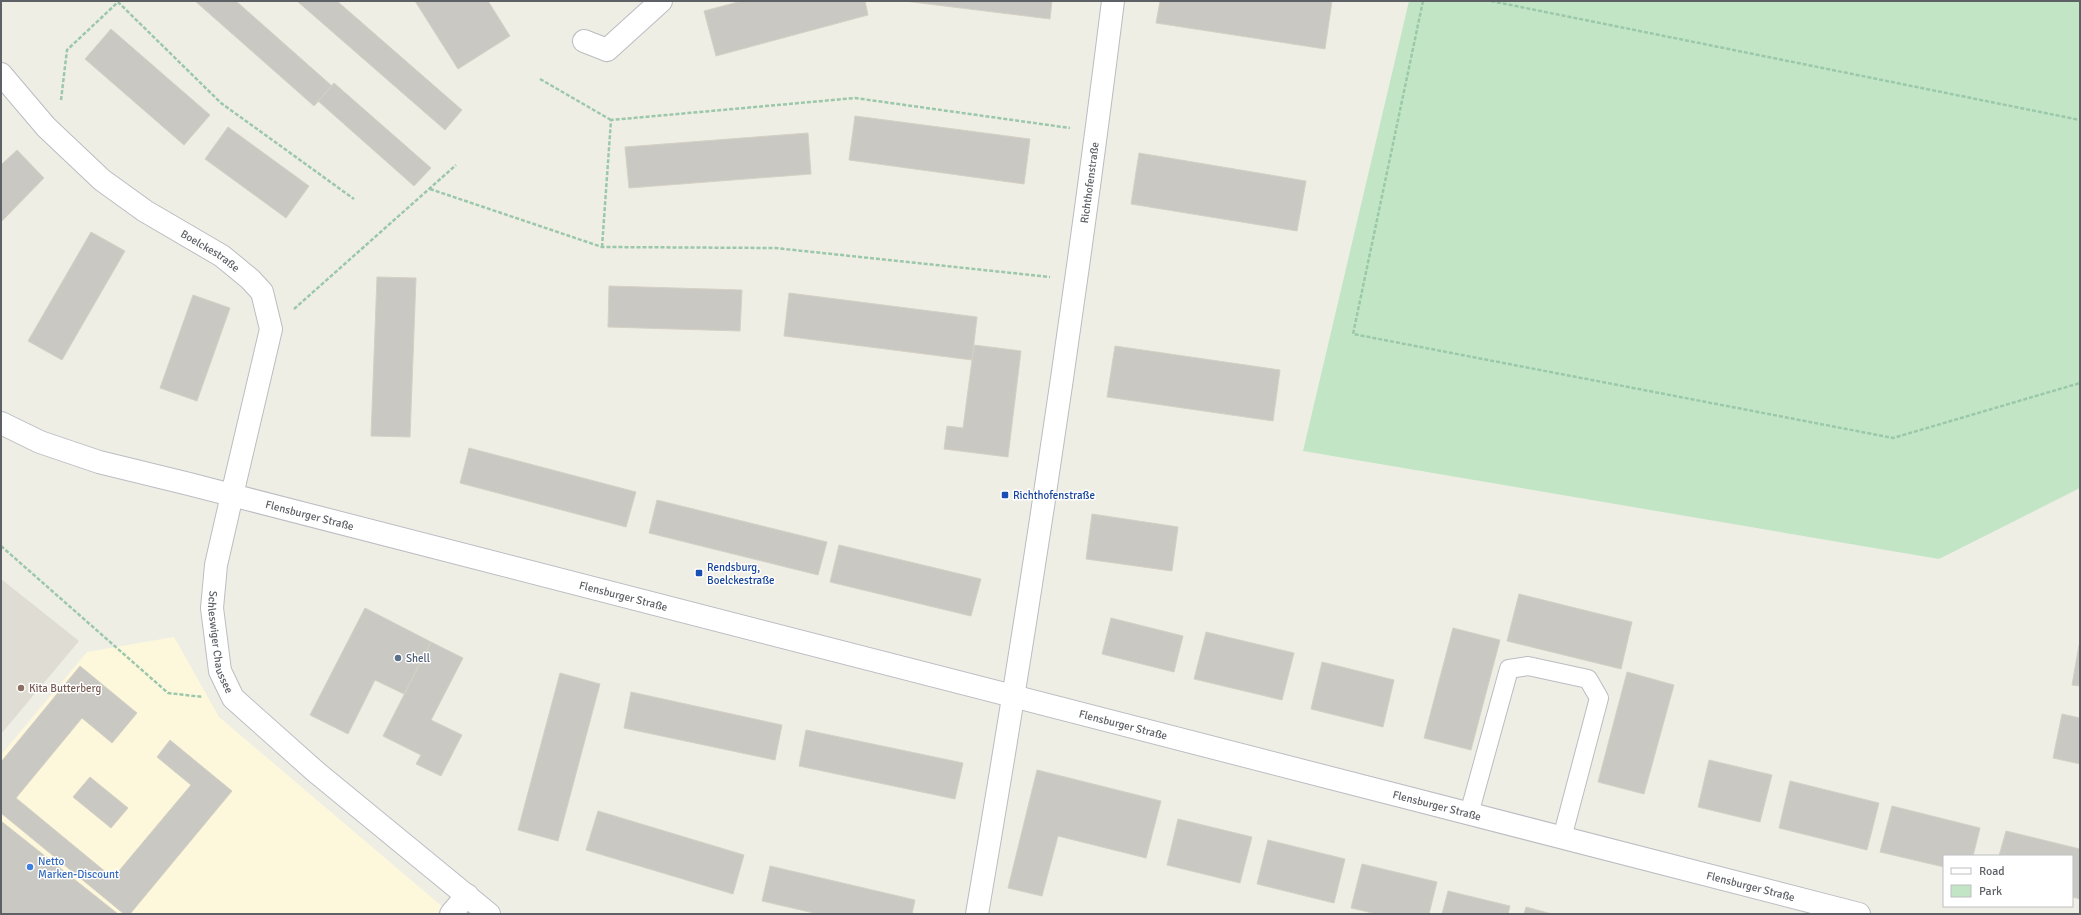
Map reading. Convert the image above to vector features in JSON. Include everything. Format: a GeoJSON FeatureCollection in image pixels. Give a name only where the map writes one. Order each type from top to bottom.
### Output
{"type":"FeatureCollection","features":[{"type":"Feature","properties":{"kind":"street"},"geometry":{"type":"LineString","coordinates":[[584,41],[607,50],[661,1]]}},
{"type":"Feature","properties":{"kind":"street","name":"Richthofenstraße"},"geometry":{"type":"LineString","coordinates":[[1014,697],[1097,132],[1112,1]]}},
{"type":"Feature","properties":{"kind":"street","name":"Boelckestraße"},"geometry":{"type":"LineString","coordinates":[[1,74],[46,127],[102,180],[145,211],[222,256],[250,279],[262,292],[271,330],[232,495]]}},
{"type":"Feature","properties":{"kind":"street"},"geometry":{"type":"LineString","coordinates":[[1,423],[40,442],[99,462],[232,495]]}},
{"type":"Feature","properties":{"kind":"street","name":"Flensburger Straße"},"geometry":{"type":"LineString","coordinates":[[232,495],[1859,914]]}},
{"type":"Feature","properties":{"kind":"street","name":"Schleswiger Chaussee"},"geometry":{"type":"LineString","coordinates":[[232,495],[216,565],[212,608],[220,671],[233,698],[316,772],[489,914]]}},
{"type":"Feature","properties":{"kind":"street"},"geometry":{"type":"LineString","coordinates":[[976,914],[1014,697]]}},
{"type":"Feature","properties":{"kind":"street"},"geometry":{"type":"LineString","coordinates":[[451,914],[467,895]]}},
{"type":"Feature","properties":{"kind":"lane"},"geometry":{"type":"LineString","coordinates":[[1469,814],[1509,669],[1528,666],[1588,680],[1599,698],[1562,838]]}},
{"type":"Feature","properties":{"kind":"path"},"geometry":{"type":"LineString","coordinates":[[1423,1],[1353,334],[1893,438],[2080,383]]}},
{"type":"Feature","properties":{"kind":"path"},"geometry":{"type":"LineString","coordinates":[[1491,1],[2080,120]]}},
{"type":"Feature","properties":{"kind":"path"},"geometry":{"type":"LineString","coordinates":[[46,127],[60,104],[67,50],[118,2],[221,103],[354,199]]}},
{"type":"Feature","properties":{"kind":"path"},"geometry":{"type":"LineString","coordinates":[[540,79],[611,120],[855,98],[1097,132]]}},
{"type":"Feature","properties":{"kind":"path"},"geometry":{"type":"LineString","coordinates":[[602,247],[611,120]]}},
{"type":"Feature","properties":{"kind":"path"},"geometry":{"type":"LineString","coordinates":[[271,330],[456,165]]}},
{"type":"Feature","properties":{"kind":"path"},"geometry":{"type":"LineString","coordinates":[[430,188],[602,247],[776,248],[1075,280]]}},
{"type":"Feature","properties":{"kind":"path"},"geometry":{"type":"LineString","coordinates":[[1,546],[168,693],[202,697],[233,698]]}},
{"type":"Feature","properties":{"kind":"shaded area","name":"Kita Butterberg"},"geometry":{"type":"Polygon","coordinates":[[[1,579],[79,641],[1,734],[1,579]]]}},
{"type":"Feature","properties":{"kind":"shaded area"},"geometry":{"type":"Polygon","coordinates":[[[174,637],[219,717],[451,914],[1,914],[1,755],[87,652],[174,637]]]}},
{"type":"Feature","properties":{"kind":"green space"},"geometry":{"type":"Polygon","coordinates":[[[1409,1],[2080,1],[2080,488],[1939,559],[1303,451],[1409,1]]]}},
{"type":"Feature","properties":{"kind":"building"},"geometry":{"type":"Polygon","coordinates":[[[195,1],[236,1],[332,86],[314,106],[195,1]]]}},
{"type":"Feature","properties":{"kind":"building"},"geometry":{"type":"Polygon","coordinates":[[[297,1],[337,1],[462,110],[445,130],[297,1]]]}},
{"type":"Feature","properties":{"kind":"building"},"geometry":{"type":"Polygon","coordinates":[[[415,1],[488,1],[510,36],[458,69],[415,1]]]}},
{"type":"Feature","properties":{"kind":"building"},"geometry":{"type":"Polygon","coordinates":[[[742,1],[865,1],[868,15],[716,56],[704,11],[742,1]]]}},
{"type":"Feature","properties":{"kind":"building"},"geometry":{"type":"Polygon","coordinates":[[[904,1],[1052,1],[1050,19],[904,1]]]}},
{"type":"Feature","properties":{"kind":"building"},"geometry":{"type":"Polygon","coordinates":[[[1160,1],[1332,1],[1325,49],[1156,23],[1160,1]]]}},
{"type":"Feature","properties":{"kind":"building"},"geometry":{"type":"Polygon","coordinates":[[[111,29],[210,115],[184,145],[85,59],[111,29]]]}},
{"type":"Feature","properties":{"kind":"building"},"geometry":{"type":"Polygon","coordinates":[[[334,83],[431,168],[414,186],[318,101],[334,83]]]}},
{"type":"Feature","properties":{"kind":"building"},"geometry":{"type":"Polygon","coordinates":[[[855,116],[1030,139],[1024,184],[849,160],[855,116]]]}},
{"type":"Feature","properties":{"kind":"building"},"geometry":{"type":"Polygon","coordinates":[[[228,127],[309,186],[286,218],[205,159],[228,127]]]}},
{"type":"Feature","properties":{"kind":"building"},"geometry":{"type":"Polygon","coordinates":[[[808,133],[811,174],[629,188],[625,147],[808,133]]]}},
{"type":"Feature","properties":{"kind":"building"},"geometry":{"type":"Polygon","coordinates":[[[17,150],[44,178],[1,222],[1,165],[17,150]]]}},
{"type":"Feature","properties":{"kind":"building"},"geometry":{"type":"Polygon","coordinates":[[[1139,153],[1306,181],[1297,231],[1131,204],[1139,153]]]}},
{"type":"Feature","properties":{"kind":"building"},"geometry":{"type":"Polygon","coordinates":[[[91,232],[125,251],[62,360],[28,341],[91,232]]]}},
{"type":"Feature","properties":{"kind":"building"},"geometry":{"type":"Polygon","coordinates":[[[377,277],[416,278],[410,437],[371,436],[377,277]]]}},
{"type":"Feature","properties":{"kind":"building"},"geometry":{"type":"Polygon","coordinates":[[[609,286],[742,290],[740,331],[608,327],[609,286]]]}},
{"type":"Feature","properties":{"kind":"building"},"geometry":{"type":"Polygon","coordinates":[[[789,293],[977,317],[972,360],[784,336],[789,293]]]}},
{"type":"Feature","properties":{"kind":"building"},"geometry":{"type":"Polygon","coordinates":[[[193,295],[230,308],[197,401],[160,388],[193,295]]]}},
{"type":"Feature","properties":{"kind":"building"},"geometry":{"type":"Polygon","coordinates":[[[974,345],[1021,351],[1008,457],[944,449],[947,426],[963,428],[974,345]]]}},
{"type":"Feature","properties":{"kind":"building"},"geometry":{"type":"Polygon","coordinates":[[[1115,346],[1280,370],[1273,421],[1107,397],[1115,346]]]}},
{"type":"Feature","properties":{"kind":"building"},"geometry":{"type":"Polygon","coordinates":[[[469,448],[636,492],[626,527],[460,483],[469,448]]]}},
{"type":"Feature","properties":{"kind":"building"},"geometry":{"type":"Polygon","coordinates":[[[657,500],[827,542],[818,575],[649,533],[657,500]]]}},
{"type":"Feature","properties":{"kind":"building"},"geometry":{"type":"Polygon","coordinates":[[[1092,514],[1178,527],[1172,571],[1086,559],[1092,514]]]}},
{"type":"Feature","properties":{"kind":"building"},"geometry":{"type":"Polygon","coordinates":[[[839,545],[981,579],[971,616],[830,582],[839,545]]]}},
{"type":"Feature","properties":{"kind":"building"},"geometry":{"type":"Polygon","coordinates":[[[1519,594],[1632,622],[1621,669],[1507,641],[1519,594]]]}},
{"type":"Feature","properties":{"kind":"building"},"geometry":{"type":"Polygon","coordinates":[[[365,608],[431,642],[404,694],[375,680],[348,734],[310,715],[365,608]]]}},
{"type":"Feature","properties":{"kind":"building"},"geometry":{"type":"Polygon","coordinates":[[[1111,618],[1183,636],[1174,672],[1102,654],[1111,618]]]}},
{"type":"Feature","properties":{"kind":"building"},"geometry":{"type":"Polygon","coordinates":[[[1453,628],[1500,640],[1471,750],[1424,738],[1453,628]]]}},
{"type":"Feature","properties":{"kind":"building"},"geometry":{"type":"Polygon","coordinates":[[[1206,632],[1294,653],[1282,700],[1194,679],[1206,632]]]}},
{"type":"Feature","properties":{"kind":"building"},"geometry":{"type":"Polygon","coordinates":[[[431,642],[463,658],[431,720],[462,735],[441,776],[416,764],[421,755],[383,736],[431,642]]]}},
{"type":"Feature","properties":{"kind":"building"},"geometry":{"type":"Polygon","coordinates":[[[2080,645],[2080,686],[2072,685],[2080,645]]]}},
{"type":"Feature","properties":{"kind":"building"},"geometry":{"type":"Polygon","coordinates":[[[1322,662],[1394,680],[1383,727],[1311,709],[1322,662]]]}},
{"type":"Feature","properties":{"kind":"building"},"geometry":{"type":"Polygon","coordinates":[[[80,666],[137,713],[112,743],[82,718],[16,798],[113,878],[191,785],[157,757],[170,740],[232,791],[130,914],[124,914],[1,813],[1,762],[80,666]]]}},
{"type":"Feature","properties":{"kind":"building"},"geometry":{"type":"Polygon","coordinates":[[[1627,672],[1674,685],[1644,794],[1598,782],[1627,672]]]}},
{"type":"Feature","properties":{"kind":"building"},"geometry":{"type":"Polygon","coordinates":[[[560,673],[600,684],[558,841],[518,830],[560,673]]]}},
{"type":"Feature","properties":{"kind":"building"},"geometry":{"type":"Polygon","coordinates":[[[631,692],[782,725],[775,760],[624,728],[631,692]]]}},
{"type":"Feature","properties":{"kind":"building"},"geometry":{"type":"Polygon","coordinates":[[[2062,714],[2080,718],[2080,764],[2053,758],[2062,714]]]}},
{"type":"Feature","properties":{"kind":"building"},"geometry":{"type":"Polygon","coordinates":[[[806,730],[963,763],[955,799],[799,766],[806,730]]]}},
{"type":"Feature","properties":{"kind":"building"},"geometry":{"type":"Polygon","coordinates":[[[1709,760],[1772,775],[1760,822],[1698,807],[1709,760]]]}},
{"type":"Feature","properties":{"kind":"building"},"geometry":{"type":"Polygon","coordinates":[[[1037,770],[1161,801],[1146,858],[1058,836],[1042,896],[1008,888],[1037,770]]]}},
{"type":"Feature","properties":{"kind":"building"},"geometry":{"type":"Polygon","coordinates":[[[90,777],[128,808],[111,828],[73,797],[90,777]]]}},
{"type":"Feature","properties":{"kind":"building"},"geometry":{"type":"Polygon","coordinates":[[[1790,781],[1879,803],[1867,850],[1779,828],[1790,781]]]}},
{"type":"Feature","properties":{"kind":"building"},"geometry":{"type":"Polygon","coordinates":[[[1892,806],[1980,828],[1973,855],[1943,855],[1943,867],[1880,852],[1892,806]]]}},
{"type":"Feature","properties":{"kind":"building"},"geometry":{"type":"Polygon","coordinates":[[[598,811],[744,855],[733,894],[586,850],[598,811]]]}},
{"type":"Feature","properties":{"kind":"building"},"geometry":{"type":"Polygon","coordinates":[[[1178,819],[1252,837],[1240,883],[1167,865],[1178,819]]]}},
{"type":"Feature","properties":{"kind":"building","name":"Netto Marken-Discount"},"geometry":{"type":"Polygon","coordinates":[[[1,821],[118,914],[1,914],[1,821]]]}},
{"type":"Feature","properties":{"kind":"building"},"geometry":{"type":"Polygon","coordinates":[[[2006,831],[2080,849],[2080,899],[2073,897],[2073,855],[1999,855],[2006,831]]]}},
{"type":"Feature","properties":{"kind":"building"},"geometry":{"type":"Polygon","coordinates":[[[1268,840],[1345,859],[1334,903],[1257,884],[1268,840]]]}},
{"type":"Feature","properties":{"kind":"building"},"geometry":{"type":"Polygon","coordinates":[[[1362,864],[1437,882],[1429,914],[1377,914],[1351,908],[1362,864]]]}},
{"type":"Feature","properties":{"kind":"building"},"geometry":{"type":"Polygon","coordinates":[[[770,866],[915,900],[912,914],[818,914],[762,901],[770,866]]]}},
{"type":"Feature","properties":{"kind":"building"},"geometry":{"type":"Polygon","coordinates":[[[1448,891],[1510,906],[1508,914],[1442,914],[1448,891]]]}},
{"type":"Feature","properties":{"kind":"building"},"geometry":{"type":"Polygon","coordinates":[[[1526,907],[1552,914],[1524,914],[1526,907]]]}},
{"type":"Feature","properties":{"kind":"place","name":"Richthofenstraße"},"geometry":{"type":"Point","coordinates":[1005,495]}},
{"type":"Feature","properties":{"kind":"place","name":"Rendsburg, Boelckestraße"},"geometry":{"type":"Point","coordinates":[699,573]}},
{"type":"Feature","properties":{"kind":"place","name":"Shell"},"geometry":{"type":"Point","coordinates":[398,658]}},
{"type":"Feature","properties":{"kind":"place","name":"Kita Butterberg"},"geometry":{"type":"Point","coordinates":[21,688]}},
{"type":"Feature","properties":{"kind":"place","name":"Netto Marken-Discount"},"geometry":{"type":"Point","coordinates":[30,867]}}]}
